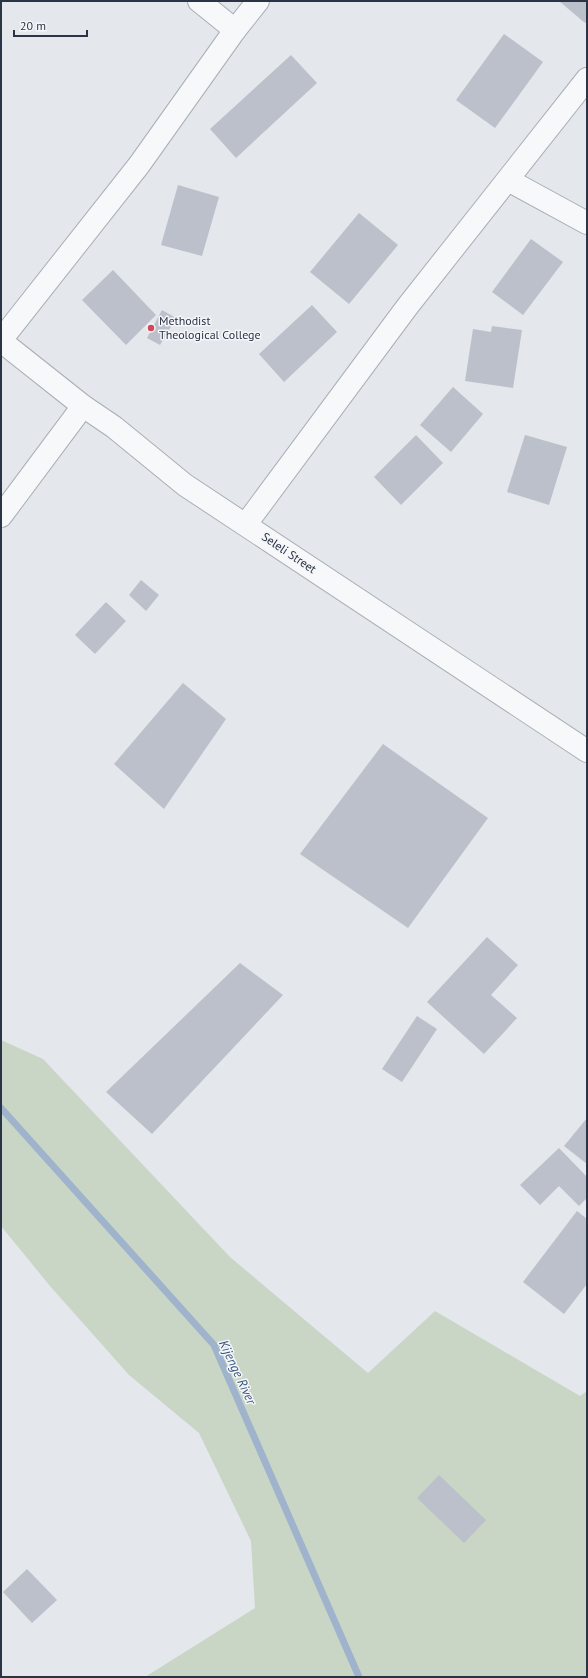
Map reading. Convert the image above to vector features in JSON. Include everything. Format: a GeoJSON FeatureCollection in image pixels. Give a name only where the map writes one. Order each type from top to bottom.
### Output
{"type":"FeatureCollection","features":[{"type":"Feature","properties":{"kind":"street"},"geometry":{"type":"LineString","coordinates":[[199,1],[235,30]]}},
{"type":"Feature","properties":{"kind":"street"},"geometry":{"type":"LineString","coordinates":[[1,341],[139,165],[235,30],[258,1]]}},
{"type":"Feature","properties":{"kind":"street"},"geometry":{"type":"LineString","coordinates":[[246,524],[402,313],[587,79]]}},
{"type":"Feature","properties":{"kind":"street"},"geometry":{"type":"LineString","coordinates":[[508,180],[587,223]]}},
{"type":"Feature","properties":{"kind":"street","name":"Seleli Street"},"geometry":{"type":"LineString","coordinates":[[1,341],[83,406],[114,427],[185,485],[587,751]]}},
{"type":"Feature","properties":{"kind":"street"},"geometry":{"type":"LineString","coordinates":[[1,516],[83,406]]}},
{"type":"Feature","properties":{"kind":"green space"},"geometry":{"type":"Polygon","coordinates":[[[1,1040],[43,1059],[230,1257],[368,1373],[435,1311],[580,1396],[587,1391],[587,1677],[145,1677],[255,1608],[251,1541],[199,1433],[129,1375],[50,1286],[1,1226],[1,1040]]]}},
{"type":"Feature","properties":{"kind":"building"},"geometry":{"type":"Polygon","coordinates":[[[559,1],[587,1],[587,21],[585,23],[559,1]]]}},
{"type":"Feature","properties":{"kind":"building"},"geometry":{"type":"Polygon","coordinates":[[[504,34],[543,62],[495,128],[456,100],[504,34]]]}},
{"type":"Feature","properties":{"kind":"building"},"geometry":{"type":"Polygon","coordinates":[[[291,55],[317,83],[236,158],[210,129],[291,55]]]}},
{"type":"Feature","properties":{"kind":"building"},"geometry":{"type":"Polygon","coordinates":[[[178,185],[219,197],[202,256],[161,245],[178,185]]]}},
{"type":"Feature","properties":{"kind":"building"},"geometry":{"type":"Polygon","coordinates":[[[359,213],[398,245],[349,304],[310,272],[359,213]]]}},
{"type":"Feature","properties":{"kind":"building"},"geometry":{"type":"Polygon","coordinates":[[[531,239],[563,262],[523,315],[492,292],[531,239]]]}},
{"type":"Feature","properties":{"kind":"building"},"geometry":{"type":"Polygon","coordinates":[[[113,270],[156,315],[126,345],[82,300],[113,270]]]}},
{"type":"Feature","properties":{"kind":"building"},"geometry":{"type":"Polygon","coordinates":[[[312,305],[337,332],[284,382],[259,354],[312,305]]]}},
{"type":"Feature","properties":{"kind":"building"},"geometry":{"type":"Polygon","coordinates":[[[162,310],[176,318],[160,345],[147,338],[162,310]]]}},
{"type":"Feature","properties":{"kind":"building"},"geometry":{"type":"Polygon","coordinates":[[[492,326],[522,330],[513,388],[465,381],[473,329],[491,332],[492,326]]]}},
{"type":"Feature","properties":{"kind":"building"},"geometry":{"type":"Polygon","coordinates":[[[453,387],[483,414],[451,452],[420,425],[453,387]]]}},
{"type":"Feature","properties":{"kind":"building"},"geometry":{"type":"Polygon","coordinates":[[[416,435],[443,463],[401,505],[374,477],[416,435]]]}},
{"type":"Feature","properties":{"kind":"building"},"geometry":{"type":"Polygon","coordinates":[[[525,435],[567,447],[549,505],[507,492],[525,435]]]}},
{"type":"Feature","properties":{"kind":"building"},"geometry":{"type":"Polygon","coordinates":[[[141,580],[159,595],[146,611],[129,595],[141,580]]]}},
{"type":"Feature","properties":{"kind":"building"},"geometry":{"type":"Polygon","coordinates":[[[106,602],[126,621],[95,654],[75,635],[106,602]]]}},
{"type":"Feature","properties":{"kind":"building"},"geometry":{"type":"Polygon","coordinates":[[[183,683],[226,719],[164,809],[114,764],[183,683]]]}},
{"type":"Feature","properties":{"kind":"building"},"geometry":{"type":"Polygon","coordinates":[[[383,744],[488,818],[408,928],[300,854],[383,744]]]}},
{"type":"Feature","properties":{"kind":"building"},"geometry":{"type":"Polygon","coordinates":[[[487,937],[518,965],[491,995],[517,1018],[484,1054],[427,1002],[487,937]]]}},
{"type":"Feature","properties":{"kind":"building"},"geometry":{"type":"Polygon","coordinates":[[[240,963],[283,995],[152,1134],[106,1092],[240,963]]]}},
{"type":"Feature","properties":{"kind":"building"},"geometry":{"type":"Polygon","coordinates":[[[417,1016],[437,1029],[402,1082],[382,1069],[417,1016]]]}},
{"type":"Feature","properties":{"kind":"building"},"geometry":{"type":"Polygon","coordinates":[[[587,1118],[587,1164],[564,1146],[587,1118]]]}},
{"type":"Feature","properties":{"kind":"building"},"geometry":{"type":"Polygon","coordinates":[[[559,1148],[587,1177],[587,1198],[579,1206],[559,1186],[540,1205],[520,1185],[559,1148]]]}},
{"type":"Feature","properties":{"kind":"building"},"geometry":{"type":"Polygon","coordinates":[[[577,1211],[587,1219],[587,1284],[564,1314],[523,1282],[577,1211]]]}},
{"type":"Feature","properties":{"kind":"building"},"geometry":{"type":"Polygon","coordinates":[[[439,1475],[486,1520],[464,1543],[417,1498],[439,1475]]]}},
{"type":"Feature","properties":{"kind":"building"},"geometry":{"type":"Polygon","coordinates":[[[27,1569],[57,1600],[32,1623],[3,1592],[27,1569]]]}},
{"type":"Feature","properties":{"kind":"waterway","name":"Kijenge River"},"geometry":{"type":"LineString","coordinates":[[1,1108],[214,1345],[359,1677]]}},
{"type":"Feature","properties":{"kind":"place","name":"Methodist Theological College"},"geometry":{"type":"Point","coordinates":[151,328]}}]}
